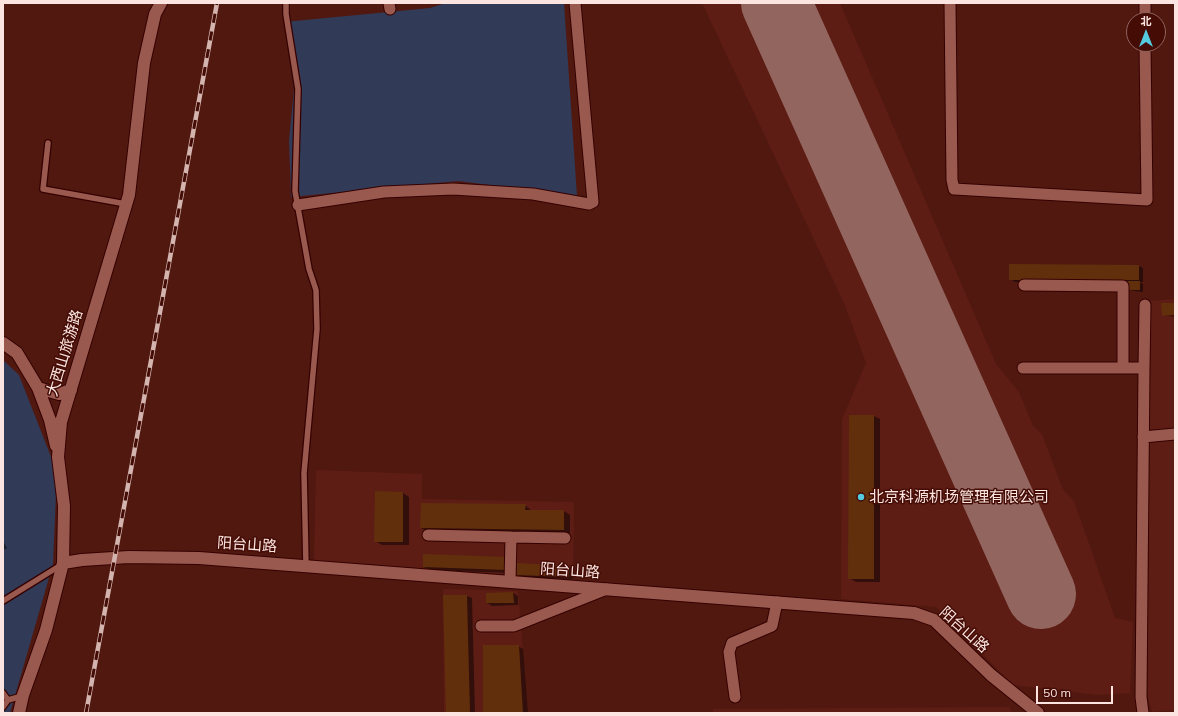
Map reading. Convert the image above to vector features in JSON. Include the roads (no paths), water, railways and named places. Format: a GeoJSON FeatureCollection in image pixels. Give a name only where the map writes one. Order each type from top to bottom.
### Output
{"type":"FeatureCollection","features":[{"type":"Feature","properties":{"kind":"street","name":"大西山旅游路"},"geometry":{"type":"LineString","coordinates":[[19,713],[23,695],[46,630],[63,563],[64,506],[58,457],[61,422],[126,204],[137,136],[144,63],[155,14],[161,3]]}},
{"type":"Feature","properties":{"kind":"street"},"geometry":{"type":"LineString","coordinates":[[298,205],[384,192],[453,189],[533,194],[589,204],[593,202],[575,3]]}},
{"type":"Feature","properties":{"kind":"street"},"geometry":{"type":"LineString","coordinates":[[950,3],[952,180],[954,189],[1147,200],[1145,52]]}},
{"type":"Feature","properties":{"kind":"street"},"geometry":{"type":"LineString","coordinates":[[1024,285],[1123,286],[1123,368]]}},
{"type":"Feature","properties":{"kind":"street"},"geometry":{"type":"LineString","coordinates":[[1143,713],[1141,697],[1145,305]]}},
{"type":"Feature","properties":{"kind":"street"},"geometry":{"type":"LineString","coordinates":[[3,343],[16,353],[38,388],[50,420],[58,457]]}},
{"type":"Feature","properties":{"kind":"street"},"geometry":{"type":"LineString","coordinates":[[1023,368],[1144,368]]}},
{"type":"Feature","properties":{"kind":"street"},"geometry":{"type":"LineString","coordinates":[[38,388],[59,394],[71,390]]}},
{"type":"Feature","properties":{"kind":"street"},"geometry":{"type":"LineString","coordinates":[[1143,438],[1175,434]]}},
{"type":"Feature","properties":{"kind":"street"},"geometry":{"type":"LineString","coordinates":[[428,535],[565,538]]}},
{"type":"Feature","properties":{"kind":"street"},"geometry":{"type":"LineString","coordinates":[[510,582],[511,537]]}},
{"type":"Feature","properties":{"kind":"street","name":"阳台山路"},"geometry":{"type":"LineString","coordinates":[[63,563],[82,560],[176,558],[306,566],[914,612],[934,620],[990,675],[1037,713]]}},
{"type":"Feature","properties":{"kind":"street"},"geometry":{"type":"LineString","coordinates":[[481,626],[514,626],[607,589]]}},
{"type":"Feature","properties":{"kind":"street"},"geometry":{"type":"LineString","coordinates":[[735,697],[729,652],[732,643],[772,626],[777,602]]}},
{"type":"Feature","properties":{"kind":"lane"},"geometry":{"type":"LineString","coordinates":[[286,3],[286,14],[298,89],[295,191],[309,270],[316,290],[317,329],[304,473],[306,566]]}},
{"type":"Feature","properties":{"kind":"lane"},"geometry":{"type":"LineString","coordinates":[[48,143],[43,189],[126,204]]}},
{"type":"Feature","properties":{"kind":"lane"},"geometry":{"type":"LineString","coordinates":[[3,601],[63,563]]}},
{"type":"Feature","properties":{"kind":"lane"},"geometry":{"type":"LineString","coordinates":[[3,693],[8,700]]}},
{"type":"Feature","properties":{"kind":"lane"},"geometry":{"type":"LineString","coordinates":[[3,707],[8,700],[23,695]]}},
{"type":"Feature","properties":{"kind":"railway"},"geometry":{"type":"LineString","coordinates":[[86,713],[217,3]]}},
{"type":"Feature","properties":{"kind":"place","name":"北京科源机场管理有限公司"},"geometry":{"type":"Point","coordinates":[861,497]}}]}
